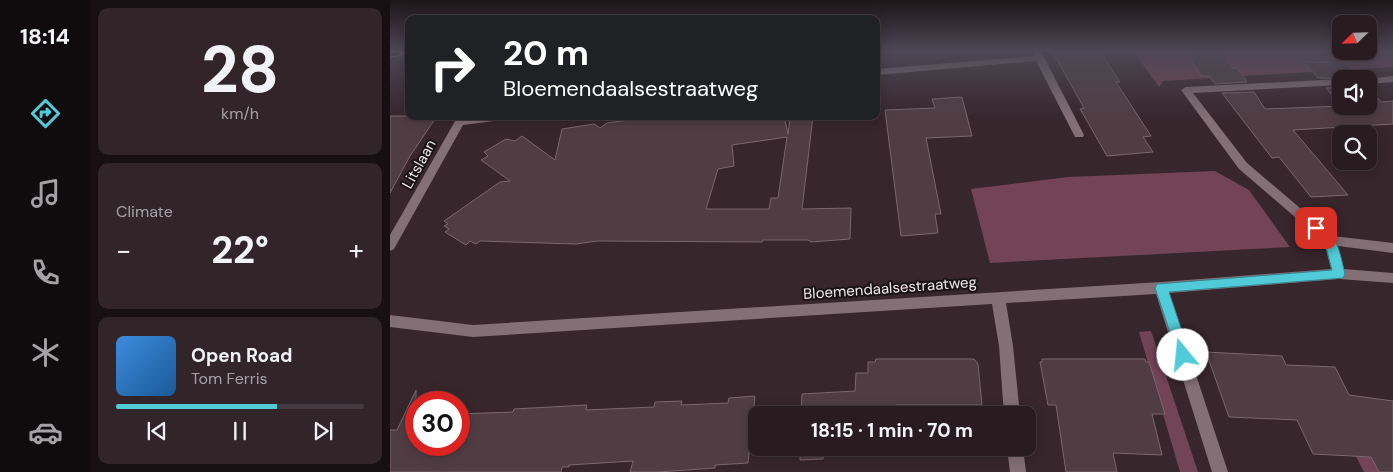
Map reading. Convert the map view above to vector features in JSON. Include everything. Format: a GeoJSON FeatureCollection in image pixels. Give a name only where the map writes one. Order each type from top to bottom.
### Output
{"type":"FeatureCollection","features":[{"type":"Feature","properties":{"kind":"street"},"geometry":{"type":"LineString","coordinates":[[1046,73],[1079,135]]}},
{"type":"Feature","properties":{"kind":"street"},"geometry":{"type":"LineString","coordinates":[[1377,80],[1393,79]]}},
{"type":"Feature","properties":{"kind":"street"},"geometry":{"type":"LineString","coordinates":[[1332,82],[1186,90],[1243,166],[1330,240],[1393,248]]}},
{"type":"Feature","properties":{"kind":"street","name":"Litslaan"},"geometry":{"type":"LineString","coordinates":[[390,246],[460,120]]}},
{"type":"Feature","properties":{"kind":"street"},"geometry":{"type":"LineString","coordinates":[[1330,240],[1339,274]]}},
{"type":"Feature","properties":{"kind":"street","name":"Bloemendaalsestraatweg"},"geometry":{"type":"LineString","coordinates":[[390,321],[473,331],[1161,288],[1339,274],[1393,278]]}},
{"type":"Feature","properties":{"kind":"street"},"geometry":{"type":"LineString","coordinates":[[1161,288],[1220,472]]}},
{"type":"Feature","properties":{"kind":"street"},"geometry":{"type":"LineString","coordinates":[[998,297],[1006,346],[1011,406]]}},
{"type":"Feature","properties":{"kind":"street"},"geometry":{"type":"LineString","coordinates":[[1016,456],[1018,472]]}},
{"type":"Feature","properties":{"kind":"shaded area"},"geometry":{"type":"Polygon","coordinates":[[[1149,73],[1294,73],[1163,81],[1159,87],[1149,73]]]}},
{"type":"Feature","properties":{"kind":"shaded area"},"geometry":{"type":"Polygon","coordinates":[[[1215,171],[1249,190],[1290,247],[990,263],[971,189],[1068,177],[1215,171]]]}},
{"type":"Feature","properties":{"kind":"shaded area"},"geometry":{"type":"Polygon","coordinates":[[[1151,331],[1198,472],[1180,472],[1139,332],[1151,331]]]}},
{"type":"Feature","properties":{"kind":"shaded area"},"geometry":{"type":"Polygon","coordinates":[[[1352,449],[1383,450],[1393,472],[1364,472],[1352,449]]]}},
{"type":"Feature","properties":{"kind":"building"},"geometry":{"type":"Polygon","coordinates":[[[1064,73],[1114,73],[1120,82],[1116,82],[1151,136],[1143,137],[1153,152],[1107,156],[1080,109],[1084,108],[1064,73]]]}},
{"type":"Feature","properties":{"kind":"building"},"geometry":{"type":"Polygon","coordinates":[[[1199,73],[1241,73],[1247,82],[1215,84],[1209,76],[1201,76],[1199,73]]]}},
{"type":"Feature","properties":{"kind":"building"},"geometry":{"type":"Polygon","coordinates":[[[1314,73],[1332,73],[1332,78],[1318,78],[1314,73]]]}},
{"type":"Feature","properties":{"kind":"building"},"geometry":{"type":"Polygon","coordinates":[[[1326,88],[1332,88],[1332,95],[1326,88]]]}},
{"type":"Feature","properties":{"kind":"building"},"geometry":{"type":"Polygon","coordinates":[[[1254,92],[1265,109],[1332,106],[1332,115],[1377,115],[1377,97],[1381,102],[1393,101],[1393,124],[1332,125],[1332,128],[1293,130],[1348,195],[1311,197],[1279,157],[1272,158],[1222,93],[1254,92]]]}},
{"type":"Feature","properties":{"kind":"building"},"geometry":{"type":"Polygon","coordinates":[[[962,97],[972,136],[926,138],[941,214],[935,214],[938,233],[901,236],[885,110],[935,108],[932,99],[962,97]]]}},
{"type":"Feature","properties":{"kind":"building"},"geometry":{"type":"Polygon","coordinates":[[[390,116],[405,116],[405,120],[434,120],[410,156],[390,193],[390,116]]]}},
{"type":"Feature","properties":{"kind":"building"},"geometry":{"type":"Polygon","coordinates":[[[629,120],[785,120],[788,134],[790,120],[813,120],[802,209],[851,208],[850,239],[811,242],[808,240],[763,240],[762,242],[597,241],[576,244],[480,241],[476,244],[470,241],[466,245],[445,232],[449,229],[444,226],[448,224],[444,221],[500,182],[510,181],[481,160],[488,156],[484,152],[506,139],[515,141],[522,136],[555,160],[562,129],[594,124],[600,128],[607,123],[629,120]],[[787,137],[732,145],[734,166],[718,169],[706,209],[769,209],[771,198],[778,198],[787,137]]]}},
{"type":"Feature","properties":{"kind":"building"},"geometry":{"type":"Polygon","coordinates":[[[1206,352],[1282,356],[1286,365],[1335,367],[1349,395],[1393,401],[1393,472],[1379,472],[1371,457],[1313,454],[1297,420],[1229,417],[1206,352]]]}},
{"type":"Feature","properties":{"kind":"building"},"geometry":{"type":"Polygon","coordinates":[[[876,359],[974,359],[978,364],[982,405],[801,406],[802,394],[855,391],[856,373],[868,373],[868,362],[875,362],[876,359]]]}},
{"type":"Feature","properties":{"kind":"building"},"geometry":{"type":"Polygon","coordinates":[[[1042,359],[1145,359],[1146,362],[1149,362],[1165,414],[1152,414],[1162,455],[1113,453],[1117,472],[1066,472],[1056,405],[1048,405],[1040,362],[1042,362],[1042,359]]]}},
{"type":"Feature","properties":{"kind":"building"},"geometry":{"type":"Polygon","coordinates":[[[755,396],[754,406],[748,406],[748,463],[715,465],[715,468],[630,472],[633,461],[569,465],[569,467],[562,467],[561,472],[390,472],[390,430],[397,430],[405,413],[405,456],[470,456],[470,414],[513,412],[514,409],[587,405],[586,410],[654,407],[655,402],[682,401],[681,405],[728,403],[729,398],[755,396]]]}},
{"type":"Feature","properties":{"kind":"building"},"geometry":{"type":"Polygon","coordinates":[[[800,456],[823,456],[823,459],[800,460],[800,456]]]}},
{"type":"Feature","properties":{"kind":"route"},"geometry":{"type":"LineString","coordinates":[[1183,355],[1161,288],[1339,274],[1330,240],[1316,228]]}}]}
